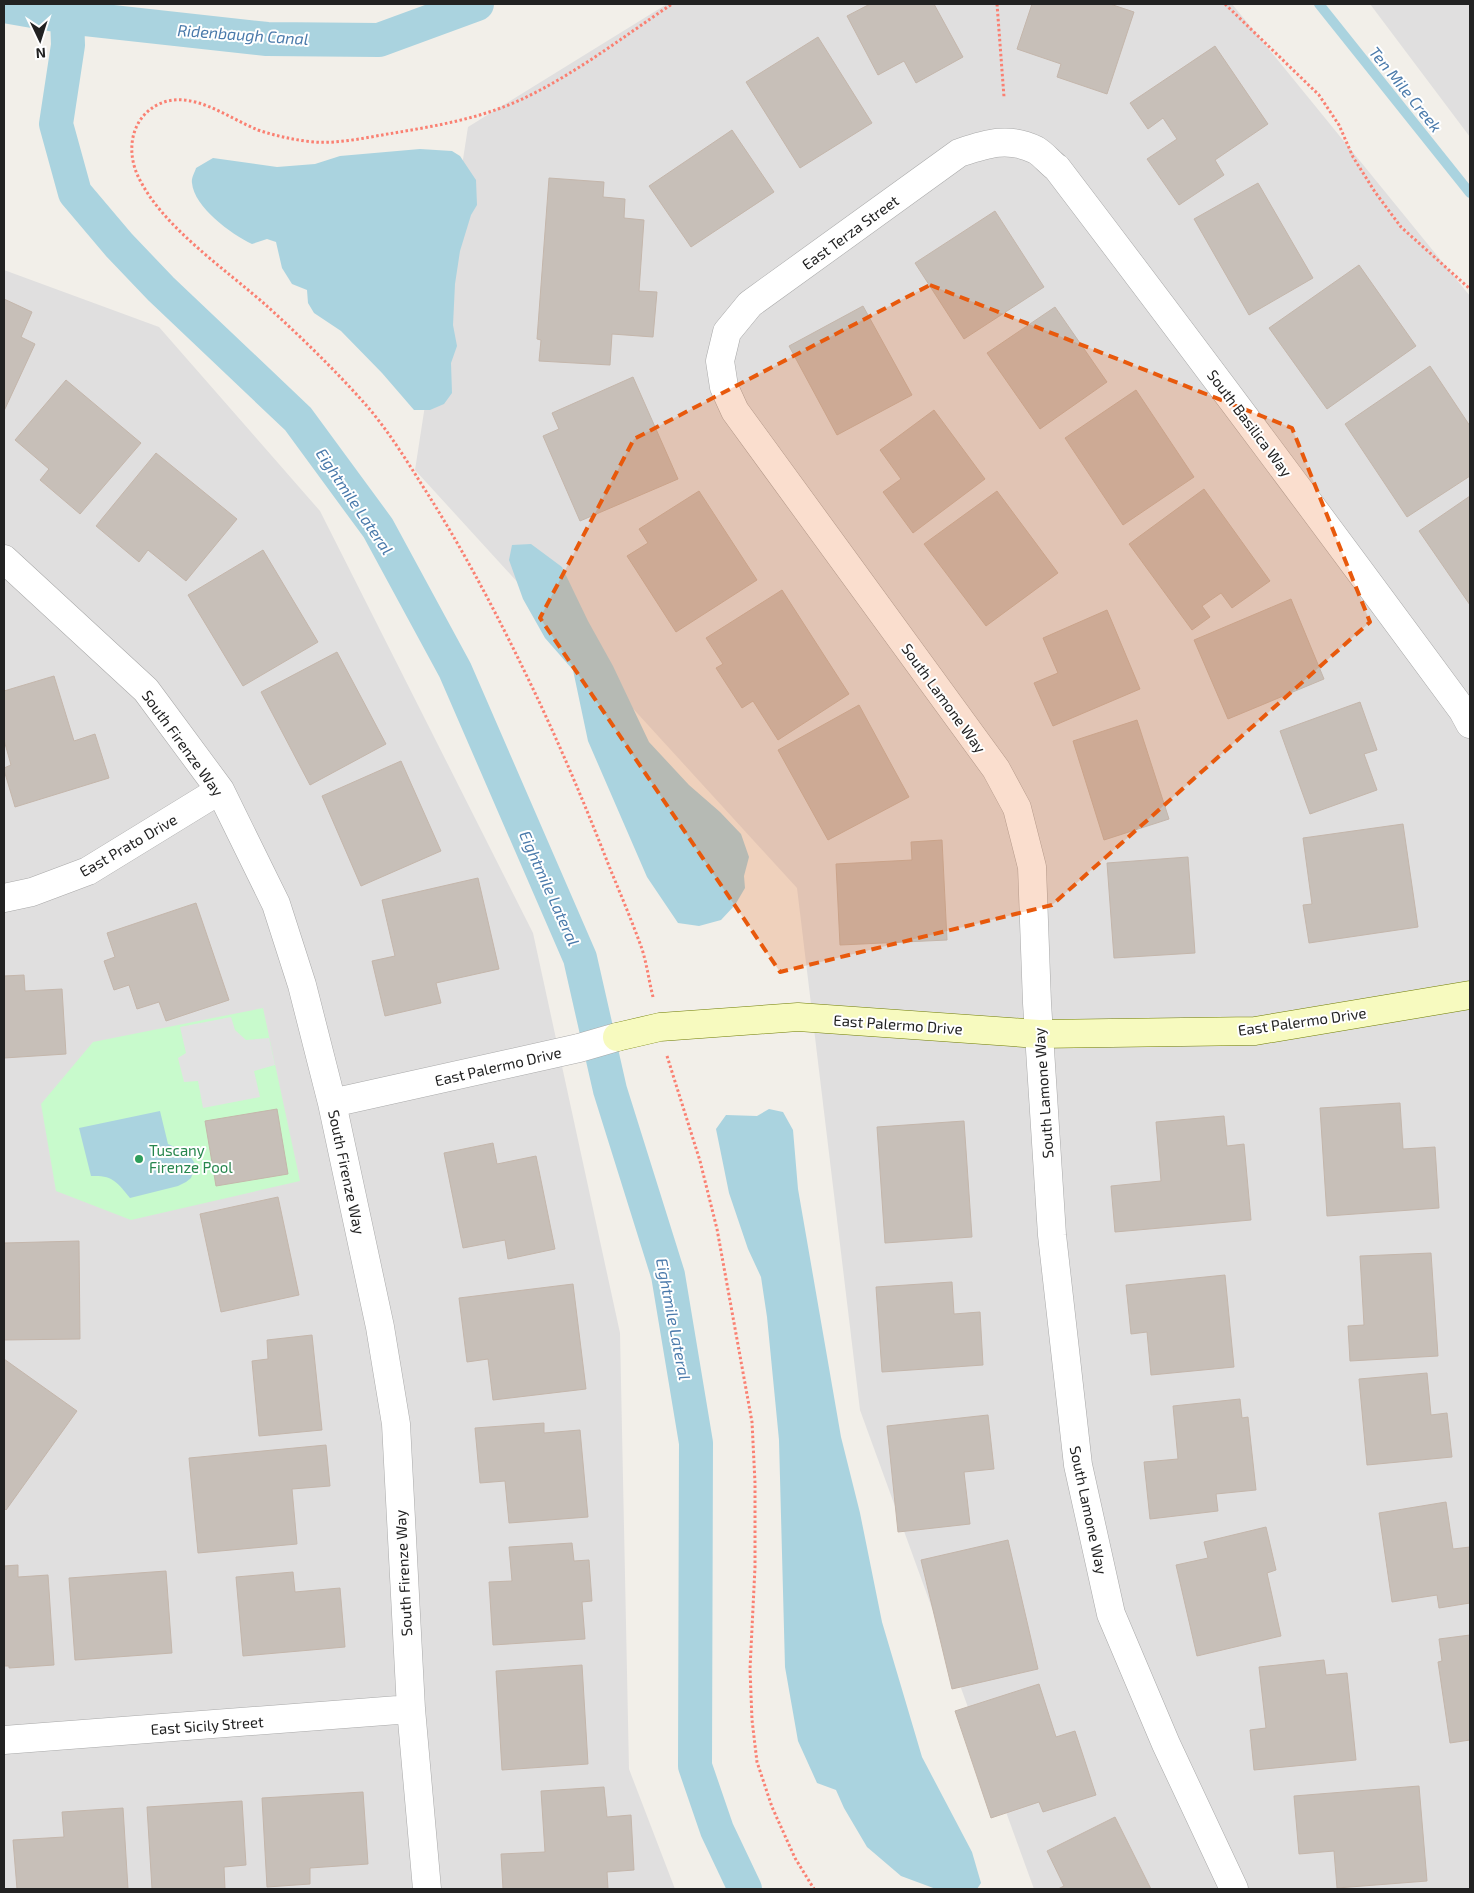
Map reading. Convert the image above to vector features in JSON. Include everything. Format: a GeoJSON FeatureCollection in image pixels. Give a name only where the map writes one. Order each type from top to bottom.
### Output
{"type":"FeatureCollection","features":[{"type":"Feature","properties":{"kind":"street","name":"East Terza Street"},"geometry":{"type":"LineString","coordinates":[[720,361],[727,332],[750,304],[959,154],[985,145],[1012,142]]}},
{"type":"Feature","properties":{"kind":"street","name":"South Basilica Way"},"geometry":{"type":"LineString","coordinates":[[1012,142],[1037,151],[1057,168],[1365,578],[1463,711],[1470,724]]}},
{"type":"Feature","properties":{"kind":"street","name":"South Lamone Way"},"geometry":{"type":"LineString","coordinates":[[720,361],[724,388],[735,411],[996,769],[1017,808],[1032,867],[1039,1034],[1052,1235],[1078,1465],[1111,1614],[1166,1744],[1234,1889]]}},
{"type":"Feature","properties":{"kind":"street","name":"South Firenze Way"},"geometry":{"type":"LineString","coordinates":[[4,559],[146,690],[220,790],[276,904],[302,985],[332,1103],[380,1327],[396,1424],[411,1710],[427,1889]]}},
{"type":"Feature","properties":{"kind":"street","name":"East Prato Drive"},"geometry":{"type":"LineString","coordinates":[[4,898],[32,892],[88,871],[220,790]]}},
{"type":"Feature","properties":{"kind":"street","name":"East Palermo Drive"},"geometry":{"type":"LineString","coordinates":[[332,1103],[579,1048],[660,1027],[798,1017],[1039,1034],[1255,1031],[1470,996]]}},
{"type":"Feature","properties":{"kind":"street","name":"East Sicily Street"},"geometry":{"type":"LineString","coordinates":[[4,1740],[411,1710]]}},
{"type":"Feature","properties":{"kind":"path"},"geometry":{"type":"LineString","coordinates":[[654,1003],[642,951],[588,812],[559,744],[477,576],[446,522],[409,465],[368,408],[322,359],[268,307],[175,226],[137,174],[131,151],[133,133],[142,116],[159,104],[177,99],[196,103],[282,138],[317,142],[351,140],[434,126],[498,109],[541,89],[578,67],[672,4]]}},
{"type":"Feature","properties":{"kind":"path"},"geometry":{"type":"LineString","coordinates":[[997,4],[1004,97]]}},
{"type":"Feature","properties":{"kind":"path"},"geometry":{"type":"LineString","coordinates":[[1225,4],[1319,95],[1339,125],[1353,157],[1375,192],[1401,227],[1470,289]]}},
{"type":"Feature","properties":{"kind":"path"},"geometry":{"type":"LineString","coordinates":[[667,1053],[700,1161],[717,1229],[752,1422],[755,1483],[755,1567],[750,1669],[752,1720],[757,1762],[776,1815],[795,1858],[814,1889]]}},
{"type":"Feature","properties":{"kind":"highlighted area"},"geometry":{"type":"Polygon","coordinates":[[[930,285],[1292,428],[1370,622],[1052,905],[780,972],[540,618],[634,439],[930,285]]]}},
{"type":"Feature","properties":{"kind":"shaded area"},"geometry":{"type":"Polygon","coordinates":[[[667,4],[1232,4],[1470,296],[1470,1889],[1034,1889],[860,1410],[797,888],[415,470],[468,127],[667,4]]]}},
{"type":"Feature","properties":{"kind":"shaded area"},"geometry":{"type":"Polygon","coordinates":[[[1370,4],[1470,4],[1470,137],[1370,4]]]}},
{"type":"Feature","properties":{"kind":"shaded area"},"geometry":{"type":"Polygon","coordinates":[[[4,270],[159,327],[320,511],[533,933],[620,1333],[629,1769],[675,1889],[4,1889],[4,270]]]}},
{"type":"Feature","properties":{"kind":"shaded area"},"geometry":{"type":"Polygon","coordinates":[[[231,1017],[235,1030],[246,1040],[269,1038],[275,1065],[254,1071],[260,1097],[203,1108],[198,1081],[184,1082],[178,1058],[186,1053],[180,1027],[231,1017]]]}},
{"type":"Feature","properties":{"kind":"green space"},"geometry":{"type":"Polygon","coordinates":[[[263,1008],[300,1181],[131,1220],[56,1191],[41,1104],[93,1042],[263,1008]]]}},
{"type":"Feature","properties":{"kind":"water"},"geometry":{"type":"Polygon","coordinates":[[[420,149],[452,151],[460,156],[476,180],[477,205],[471,215],[460,251],[455,284],[453,325],[457,346],[451,363],[452,393],[444,404],[430,410],[414,410],[382,373],[341,331],[314,313],[308,303],[307,290],[292,284],[282,268],[276,242],[267,239],[252,244],[224,227],[199,201],[194,192],[192,181],[196,168],[213,158],[277,167],[315,164],[340,156],[420,149]]]}},
{"type":"Feature","properties":{"kind":"water"},"geometry":{"type":"Polygon","coordinates":[[[531,544],[562,567],[588,621],[613,666],[649,742],[689,785],[720,812],[741,834],[749,857],[744,876],[745,888],[735,905],[721,920],[699,926],[678,923],[647,877],[588,741],[573,670],[545,638],[523,599],[509,560],[512,545],[531,544]]]}},
{"type":"Feature","properties":{"kind":"water"},"geometry":{"type":"Polygon","coordinates":[[[769,1109],[783,1112],[793,1130],[798,1189],[841,1437],[860,1513],[882,1622],[922,1757],[972,1852],[981,1883],[977,1889],[936,1889],[901,1876],[867,1847],[844,1808],[836,1790],[817,1783],[798,1741],[785,1667],[779,1440],[767,1317],[761,1277],[748,1249],[729,1193],[716,1129],[726,1115],[757,1116],[769,1109]]]}},
{"type":"Feature","properties":{"kind":"water","name":"Tuscany Firenze Pool"},"geometry":{"type":"Polygon","coordinates":[[[160,1111],[168,1144],[188,1153],[196,1165],[191,1178],[178,1186],[130,1198],[110,1178],[91,1176],[79,1128],[160,1111]]]}},
{"type":"Feature","properties":{"kind":"building"},"geometry":{"type":"Polygon","coordinates":[[[870,4],[934,4],[963,57],[916,83],[904,61],[878,75],[847,16],[870,4]]]}},
{"type":"Feature","properties":{"kind":"building"},"geometry":{"type":"Polygon","coordinates":[[[1032,4],[1110,4],[1134,12],[1107,94],[1057,77],[1061,64],[1017,49],[1032,4]]]}},
{"type":"Feature","properties":{"kind":"building"},"geometry":{"type":"Polygon","coordinates":[[[818,37],[872,123],[800,168],[746,82],[818,37]]]}},
{"type":"Feature","properties":{"kind":"building"},"geometry":{"type":"Polygon","coordinates":[[[1215,46],[1268,124],[1215,160],[1224,175],[1179,205],[1147,159],[1177,139],[1163,118],[1148,129],[1130,103],[1215,46]]]}},
{"type":"Feature","properties":{"kind":"building"},"geometry":{"type":"Polygon","coordinates":[[[732,130],[774,192],[691,247],[649,186],[732,130]]]}},
{"type":"Feature","properties":{"kind":"building"},"geometry":{"type":"Polygon","coordinates":[[[549,178],[604,182],[603,197],[625,199],[624,218],[644,220],[639,291],[657,292],[653,337],[612,334],[610,365],[539,361],[541,340],[537,339],[549,178]]]}},
{"type":"Feature","properties":{"kind":"building"},"geometry":{"type":"Polygon","coordinates":[[[1258,183],[1313,278],[1249,315],[1194,219],[1258,183]]]}},
{"type":"Feature","properties":{"kind":"building"},"geometry":{"type":"Polygon","coordinates":[[[995,211],[1044,287],[964,339],[915,263],[995,211]]]}},
{"type":"Feature","properties":{"kind":"building"},"geometry":{"type":"Polygon","coordinates":[[[1359,265],[1416,346],[1327,409],[1269,328],[1359,265]]]}},
{"type":"Feature","properties":{"kind":"building"},"geometry":{"type":"Polygon","coordinates":[[[4,299],[32,312],[21,337],[35,344],[4,411],[4,299]]]}},
{"type":"Feature","properties":{"kind":"building"},"geometry":{"type":"Polygon","coordinates":[[[863,306],[912,395],[837,435],[789,346],[863,306]]]}},
{"type":"Feature","properties":{"kind":"building"},"geometry":{"type":"Polygon","coordinates":[[[1055,307],[1107,382],[1040,429],[987,353],[1055,307]]]}},
{"type":"Feature","properties":{"kind":"building"},"geometry":{"type":"Polygon","coordinates":[[[1430,366],[1470,426],[1470,476],[1407,517],[1345,424],[1430,366]]]}},
{"type":"Feature","properties":{"kind":"building"},"geometry":{"type":"Polygon","coordinates":[[[633,377],[678,479],[580,521],[543,436],[559,429],[552,413],[633,377]]]}},
{"type":"Feature","properties":{"kind":"building"},"geometry":{"type":"Polygon","coordinates":[[[66,380],[141,443],[80,514],[40,480],[49,469],[15,440],[66,380]]]}},
{"type":"Feature","properties":{"kind":"building"},"geometry":{"type":"Polygon","coordinates":[[[1136,390],[1194,477],[1123,525],[1065,438],[1136,390]]]}},
{"type":"Feature","properties":{"kind":"building"},"geometry":{"type":"Polygon","coordinates":[[[934,410],[985,479],[913,533],[883,492],[901,479],[880,450],[934,410]]]}},
{"type":"Feature","properties":{"kind":"building"},"geometry":{"type":"Polygon","coordinates":[[[156,453],[237,519],[186,581],[148,550],[139,562],[96,526],[156,453]]]}},
{"type":"Feature","properties":{"kind":"building"},"geometry":{"type":"Polygon","coordinates":[[[1204,489],[1270,581],[1232,608],[1221,593],[1202,606],[1210,617],[1192,630],[1129,544],[1204,489]]]}},
{"type":"Feature","properties":{"kind":"building"},"geometry":{"type":"Polygon","coordinates":[[[699,491],[757,580],[676,632],[627,556],[648,543],[639,529],[699,491]]]}},
{"type":"Feature","properties":{"kind":"building"},"geometry":{"type":"Polygon","coordinates":[[[997,491],[1058,573],[986,626],[924,544],[997,491]]]}},
{"type":"Feature","properties":{"kind":"building"},"geometry":{"type":"Polygon","coordinates":[[[1470,496],[1470,605],[1419,531],[1470,496]]]}},
{"type":"Feature","properties":{"kind":"building"},"geometry":{"type":"Polygon","coordinates":[[[263,550],[318,642],[243,686],[188,595],[263,550]]]}},
{"type":"Feature","properties":{"kind":"building"},"geometry":{"type":"Polygon","coordinates":[[[782,590],[849,694],[778,740],[753,701],[742,708],[716,668],[723,664],[706,638],[782,590]]]}},
{"type":"Feature","properties":{"kind":"building"},"geometry":{"type":"Polygon","coordinates":[[[1291,599],[1324,679],[1228,719],[1194,640],[1291,599]]]}},
{"type":"Feature","properties":{"kind":"building"},"geometry":{"type":"Polygon","coordinates":[[[1107,610],[1140,689],[1053,726],[1034,683],[1058,673],[1043,638],[1107,610]]]}},
{"type":"Feature","properties":{"kind":"building"},"geometry":{"type":"Polygon","coordinates":[[[337,652],[386,744],[310,785],[261,692],[337,652]]]}},
{"type":"Feature","properties":{"kind":"building"},"geometry":{"type":"Polygon","coordinates":[[[54,676],[74,741],[95,734],[109,778],[15,807],[4,770],[4,768],[11,765],[4,740],[4,691],[54,676]]]}},
{"type":"Feature","properties":{"kind":"building"},"geometry":{"type":"Polygon","coordinates":[[[1360,702],[1377,750],[1364,754],[1377,790],[1310,814],[1280,731],[1360,702]]]}},
{"type":"Feature","properties":{"kind":"building"},"geometry":{"type":"Polygon","coordinates":[[[859,705],[909,797],[828,840],[778,750],[859,705]]]}},
{"type":"Feature","properties":{"kind":"building"},"geometry":{"type":"Polygon","coordinates":[[[1137,720],[1169,819],[1104,840],[1073,741],[1137,720]]]}},
{"type":"Feature","properties":{"kind":"building"},"geometry":{"type":"Polygon","coordinates":[[[401,761],[441,851],[361,886],[322,796],[401,761]]]}},
{"type":"Feature","properties":{"kind":"building"},"geometry":{"type":"Polygon","coordinates":[[[1403,824],[1418,927],[1309,943],[1303,905],[1312,904],[1303,838],[1403,824]]]}},
{"type":"Feature","properties":{"kind":"building"},"geometry":{"type":"Polygon","coordinates":[[[942,840],[947,940],[840,945],[836,864],[912,860],[911,842],[942,840]]]}},
{"type":"Feature","properties":{"kind":"building"},"geometry":{"type":"Polygon","coordinates":[[[1188,857],[1195,953],[1114,958],[1107,863],[1188,857]]]}},
{"type":"Feature","properties":{"kind":"building"},"geometry":{"type":"Polygon","coordinates":[[[478,878],[499,969],[436,983],[441,1003],[385,1016],[372,961],[395,956],[382,900],[478,878]]]}},
{"type":"Feature","properties":{"kind":"building"},"geometry":{"type":"Polygon","coordinates":[[[196,903],[229,1000],[166,1021],[159,1002],[137,1009],[129,985],[114,990],[104,961],[115,957],[107,933],[196,903]]]}},
{"type":"Feature","properties":{"kind":"building"},"geometry":{"type":"Polygon","coordinates":[[[24,975],[25,991],[62,989],[66,1054],[4,1058],[4,976],[24,975]]]}},
{"type":"Feature","properties":{"kind":"building"},"geometry":{"type":"Polygon","coordinates":[[[1400,1103],[1403,1149],[1435,1147],[1439,1208],[1327,1216],[1320,1108],[1400,1103]]]}},
{"type":"Feature","properties":{"kind":"building"},"geometry":{"type":"Polygon","coordinates":[[[277,1109],[288,1174],[216,1186],[205,1121],[277,1109]]]}},
{"type":"Feature","properties":{"kind":"building"},"geometry":{"type":"Polygon","coordinates":[[[1224,1116],[1227,1146],[1244,1144],[1251,1220],[1115,1232],[1111,1186],[1161,1181],[1156,1122],[1224,1116]]]}},
{"type":"Feature","properties":{"kind":"building"},"geometry":{"type":"Polygon","coordinates":[[[964,1121],[972,1237],[885,1243],[877,1127],[964,1121]]]}},
{"type":"Feature","properties":{"kind":"building"},"geometry":{"type":"Polygon","coordinates":[[[493,1143],[497,1164],[536,1156],[555,1249],[508,1259],[505,1240],[463,1248],[444,1153],[493,1143]]]}},
{"type":"Feature","properties":{"kind":"building"},"geometry":{"type":"Polygon","coordinates":[[[278,1197],[299,1295],[221,1312],[200,1214],[278,1197]]]}},
{"type":"Feature","properties":{"kind":"building"},"geometry":{"type":"Polygon","coordinates":[[[79,1241],[80,1339],[4,1340],[4,1243],[79,1241]]]}},
{"type":"Feature","properties":{"kind":"building"},"geometry":{"type":"Polygon","coordinates":[[[1431,1253],[1438,1356],[1350,1361],[1348,1326],[1364,1325],[1360,1256],[1431,1253]]]}},
{"type":"Feature","properties":{"kind":"building"},"geometry":{"type":"Polygon","coordinates":[[[1225,1275],[1234,1367],[1151,1375],[1147,1332],[1131,1334],[1126,1285],[1225,1275]]]}},
{"type":"Feature","properties":{"kind":"building"},"geometry":{"type":"Polygon","coordinates":[[[952,1282],[954,1314],[980,1312],[983,1365],[882,1372],[876,1287],[952,1282]]]}},
{"type":"Feature","properties":{"kind":"building"},"geometry":{"type":"Polygon","coordinates":[[[573,1284],[586,1389],[493,1400],[488,1359],[467,1362],[459,1298],[573,1284]]]}},
{"type":"Feature","properties":{"kind":"building"},"geometry":{"type":"Polygon","coordinates":[[[312,1335],[322,1430],[259,1436],[252,1361],[268,1359],[267,1340],[312,1335]]]}},
{"type":"Feature","properties":{"kind":"building"},"geometry":{"type":"Polygon","coordinates":[[[4,1359],[77,1411],[6,1510],[4,1508],[4,1359]]]}},
{"type":"Feature","properties":{"kind":"building"},"geometry":{"type":"Polygon","coordinates":[[[1427,1373],[1431,1415],[1447,1413],[1452,1457],[1367,1465],[1359,1379],[1427,1373]]]}},
{"type":"Feature","properties":{"kind":"building"},"geometry":{"type":"Polygon","coordinates":[[[1240,1399],[1242,1418],[1248,1417],[1256,1490],[1216,1494],[1218,1511],[1150,1519],[1144,1462],[1178,1459],[1173,1406],[1240,1399]]]}},
{"type":"Feature","properties":{"kind":"building"},"geometry":{"type":"Polygon","coordinates":[[[988,1415],[994,1469],[964,1472],[970,1524],[898,1532],[887,1426],[988,1415]]]}},
{"type":"Feature","properties":{"kind":"building"},"geometry":{"type":"Polygon","coordinates":[[[544,1423],[544,1433],[580,1430],[588,1517],[509,1523],[505,1481],[480,1483],[475,1428],[544,1423]]]}},
{"type":"Feature","properties":{"kind":"building"},"geometry":{"type":"Polygon","coordinates":[[[326,1445],[330,1486],[292,1489],[297,1544],[198,1553],[189,1458],[326,1445]]]}},
{"type":"Feature","properties":{"kind":"building"},"geometry":{"type":"Polygon","coordinates":[[[1446,1502],[1453,1549],[1470,1547],[1470,1603],[1439,1608],[1437,1595],[1392,1602],[1379,1513],[1446,1502]]]}},
{"type":"Feature","properties":{"kind":"building"},"geometry":{"type":"Polygon","coordinates":[[[1266,1527],[1276,1570],[1267,1573],[1281,1636],[1197,1656],[1176,1565],[1208,1558],[1204,1542],[1266,1527]]]}},
{"type":"Feature","properties":{"kind":"building"},"geometry":{"type":"Polygon","coordinates":[[[1008,1540],[1038,1669],[952,1689],[921,1560],[1008,1540]]]}},
{"type":"Feature","properties":{"kind":"building"},"geometry":{"type":"Polygon","coordinates":[[[572,1543],[574,1561],[589,1560],[592,1601],[582,1602],[585,1639],[493,1645],[489,1582],[512,1581],[509,1547],[572,1543]]]}},
{"type":"Feature","properties":{"kind":"building"},"geometry":{"type":"Polygon","coordinates":[[[18,1565],[18,1577],[48,1575],[54,1665],[9,1668],[9,1666],[4,1666],[4,1566],[18,1565]]]}},
{"type":"Feature","properties":{"kind":"building"},"geometry":{"type":"Polygon","coordinates":[[[166,1571],[172,1653],[75,1660],[69,1578],[166,1571]]]}},
{"type":"Feature","properties":{"kind":"building"},"geometry":{"type":"Polygon","coordinates":[[[293,1572],[295,1592],[340,1588],[345,1647],[243,1656],[236,1577],[293,1572]]]}},
{"type":"Feature","properties":{"kind":"building"},"geometry":{"type":"Polygon","coordinates":[[[1470,1635],[1470,1740],[1450,1743],[1438,1662],[1442,1661],[1439,1639],[1470,1635]]]}},
{"type":"Feature","properties":{"kind":"building"},"geometry":{"type":"Polygon","coordinates":[[[1324,1660],[1326,1675],[1347,1673],[1356,1760],[1254,1770],[1250,1730],[1266,1728],[1259,1667],[1324,1660]]]}},
{"type":"Feature","properties":{"kind":"building"},"geometry":{"type":"Polygon","coordinates":[[[582,1665],[588,1764],[502,1770],[496,1671],[582,1665]]]}},
{"type":"Feature","properties":{"kind":"building"},"geometry":{"type":"Polygon","coordinates":[[[1039,1684],[1056,1737],[1075,1731],[1096,1795],[1043,1812],[1039,1802],[991,1818],[955,1711],[1039,1684]]]}},
{"type":"Feature","properties":{"kind":"building"},"geometry":{"type":"Polygon","coordinates":[[[1419,1786],[1427,1881],[1337,1888],[1334,1851],[1299,1854],[1294,1796],[1419,1786]]]}},
{"type":"Feature","properties":{"kind":"building"},"geometry":{"type":"Polygon","coordinates":[[[604,1787],[607,1817],[631,1815],[634,1870],[607,1872],[608,1889],[503,1889],[501,1854],[545,1852],[541,1791],[604,1787]]]}},
{"type":"Feature","properties":{"kind":"building"},"geometry":{"type":"Polygon","coordinates":[[[363,1792],[368,1864],[310,1868],[310,1884],[267,1887],[262,1798],[363,1792]]]}},
{"type":"Feature","properties":{"kind":"building"},"geometry":{"type":"Polygon","coordinates":[[[242,1801],[246,1865],[224,1867],[225,1889],[152,1889],[147,1807],[242,1801]]]}},
{"type":"Feature","properties":{"kind":"building"},"geometry":{"type":"Polygon","coordinates":[[[123,1808],[128,1889],[17,1889],[13,1840],[64,1837],[62,1812],[123,1808]]]}},
{"type":"Feature","properties":{"kind":"building"},"geometry":{"type":"Polygon","coordinates":[[[1115,1817],[1151,1889],[1058,1889],[1064,1886],[1047,1851],[1115,1817]]]}},
{"type":"Feature","properties":{"kind":"waterway","name":"Ridenbaugh Canal"},"geometry":{"type":"LineString","coordinates":[[4,6],[67,17],[267,39],[379,40],[477,4]]}},
{"type":"Feature","properties":{"kind":"waterway","name":"Ten Mile Creek"},"geometry":{"type":"LineString","coordinates":[[1319,4],[1470,193]]}},
{"type":"Feature","properties":{"kind":"waterway","name":"Eightmile Lateral"},"geometry":{"type":"LineString","coordinates":[[67,17],[68,45],[56,124],[75,193],[119,245],[161,289],[298,419],[378,528],[455,670],[580,958],[610,1090],[668,1275],[696,1443],[695,1766],[717,1830],[745,1889]]}},
{"type":"Feature","properties":{"kind":"place","name":"Tuscany Firenze Pool"},"geometry":{"type":"Point","coordinates":[139,1159]}}]}
